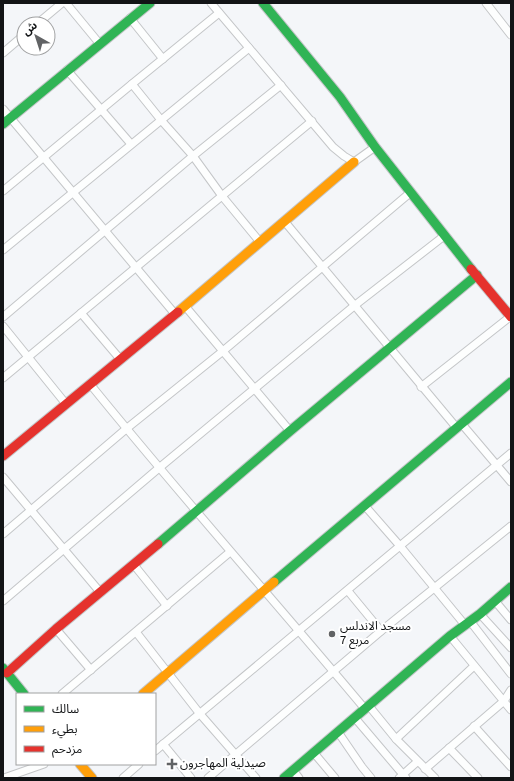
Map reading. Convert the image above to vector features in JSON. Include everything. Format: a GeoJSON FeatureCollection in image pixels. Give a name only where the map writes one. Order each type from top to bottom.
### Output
{"type":"FeatureCollection","features":[{"type":"Feature","properties":{"kind":"street"},"geometry":{"type":"LineString","coordinates":[[47,16],[62,3]]}},
{"type":"Feature","properties":{"kind":"street"},"geometry":{"type":"LineString","coordinates":[[66,3],[99,44]]}},
{"type":"Feature","properties":{"kind":"street"},"geometry":{"type":"LineString","coordinates":[[7,121],[150,3]]}},
{"type":"Feature","properties":{"kind":"street"},"geometry":{"type":"LineString","coordinates":[[211,3],[312,121],[323,136],[333,147],[354,162]]}},
{"type":"Feature","properties":{"kind":"street"},"geometry":{"type":"LineString","coordinates":[[263,3],[340,97],[374,147],[411,192],[444,236],[511,317],[421,387]]}},
{"type":"Feature","properties":{"kind":"street"},"geometry":{"type":"LineString","coordinates":[[486,3],[511,35]]}},
{"type":"Feature","properties":{"kind":"street"},"geometry":{"type":"LineString","coordinates":[[3,191],[219,13]]}},
{"type":"Feature","properties":{"kind":"street"},"geometry":{"type":"LineString","coordinates":[[130,18],[164,59]]}},
{"type":"Feature","properties":{"kind":"street"},"geometry":{"type":"LineString","coordinates":[[3,53],[16,42]]}},
{"type":"Feature","properties":{"kind":"street"},"geometry":{"type":"LineString","coordinates":[[4,246],[73,192],[249,48]]}},
{"type":"Feature","properties":{"kind":"street"},"geometry":{"type":"LineString","coordinates":[[67,70],[131,144]]}},
{"type":"Feature","properties":{"kind":"street"},"geometry":{"type":"LineString","coordinates":[[132,84],[193,156],[222,196],[260,242]]}},
{"type":"Feature","properties":{"kind":"street"},"geometry":{"type":"LineString","coordinates":[[3,317],[193,156],[281,85]]}},
{"type":"Feature","properties":{"kind":"street"},"geometry":{"type":"LineString","coordinates":[[3,109],[7,121],[43,157],[175,314]]}},
{"type":"Feature","properties":{"kind":"street"},"geometry":{"type":"LineString","coordinates":[[3,378],[312,121]]}},
{"type":"Feature","properties":{"kind":"street"},"geometry":{"type":"LineString","coordinates":[[3,456],[185,306],[354,162],[374,147]]}},
{"type":"Feature","properties":{"kind":"street"},"geometry":{"type":"LineString","coordinates":[[3,534],[126,429],[411,192]]}},
{"type":"Feature","properties":{"kind":"street"},"geometry":{"type":"LineString","coordinates":[[285,222],[421,387],[497,465],[511,482]]}},
{"type":"Feature","properties":{"kind":"street"},"geometry":{"type":"LineString","coordinates":[[3,601],[159,468],[354,306],[444,236]]}},
{"type":"Feature","properties":{"kind":"street"},"geometry":{"type":"LineString","coordinates":[[23,693],[5,671],[134,565],[290,431],[477,275]]}},
{"type":"Feature","properties":{"kind":"street"},"geometry":{"type":"LineString","coordinates":[[185,306],[290,431]]}},
{"type":"Feature","properties":{"kind":"street"},"geometry":{"type":"LineString","coordinates":[[81,313],[120,359]]}},
{"type":"Feature","properties":{"kind":"street"},"geometry":{"type":"LineString","coordinates":[[3,326],[66,404]]}},
{"type":"Feature","properties":{"kind":"street"},"geometry":{"type":"LineString","coordinates":[[145,693],[458,425],[511,382]]}},
{"type":"Feature","properties":{"kind":"street"},"geometry":{"type":"LineString","coordinates":[[90,384],[230,552],[334,672],[417,762],[435,778]]}},
{"type":"Feature","properties":{"kind":"street"},"geometry":{"type":"LineString","coordinates":[[156,750],[299,630],[348,591],[511,453]]}},
{"type":"Feature","properties":{"kind":"street"},"geometry":{"type":"LineString","coordinates":[[3,477],[100,592]]}},
{"type":"Feature","properties":{"kind":"street"},"geometry":{"type":"LineString","coordinates":[[364,506],[400,546],[434,589],[468,623],[511,674]]}},
{"type":"Feature","properties":{"kind":"street"},"geometry":{"type":"LineString","coordinates":[[208,778],[234,754],[334,672],[381,631],[511,526]]}},
{"type":"Feature","properties":{"kind":"street"},"geometry":{"type":"LineString","coordinates":[[63,693],[230,552]]}},
{"type":"Feature","properties":{"kind":"street"},"geometry":{"type":"LineString","coordinates":[[134,565],[167,606]]}},
{"type":"Feature","properties":{"kind":"street"},"geometry":{"type":"LineString","coordinates":[[284,778],[450,636],[480,614],[511,587]]}},
{"type":"Feature","properties":{"kind":"street"},"geometry":{"type":"LineString","coordinates":[[348,591],[381,631]]}},
{"type":"Feature","properties":{"kind":"street"},"geometry":{"type":"LineString","coordinates":[[495,601],[511,620]]}},
{"type":"Feature","properties":{"kind":"street"},"geometry":{"type":"LineString","coordinates":[[480,614],[511,648]]}},
{"type":"Feature","properties":{"kind":"street"},"geometry":{"type":"LineString","coordinates":[[56,629],[91,670]]}},
{"type":"Feature","properties":{"kind":"street"},"geometry":{"type":"LineString","coordinates":[[136,632],[200,714],[256,778]]}},
{"type":"Feature","properties":{"kind":"street"},"geometry":{"type":"LineString","coordinates":[[450,636],[511,710]]}},
{"type":"Feature","properties":{"kind":"street"},"geometry":{"type":"LineString","coordinates":[[396,739],[474,666]]}},
{"type":"Feature","properties":{"kind":"street"},"geometry":{"type":"LineString","coordinates":[[425,770],[504,701],[511,690]]}},
{"type":"Feature","properties":{"kind":"street"},"geometry":{"type":"LineString","coordinates":[[354,718],[403,777],[417,762]]}},
{"type":"Feature","properties":{"kind":"street"},"geometry":{"type":"LineString","coordinates":[[474,726],[511,767]]}},
{"type":"Feature","properties":{"kind":"street"},"geometry":{"type":"LineString","coordinates":[[338,732],[371,778]]}},
{"type":"Feature","properties":{"kind":"street"},"geometry":{"type":"LineString","coordinates":[[163,744],[191,778]]}},
{"type":"Feature","properties":{"kind":"street"},"geometry":{"type":"LineString","coordinates":[[449,748],[478,778]]}},
{"type":"Feature","properties":{"kind":"street"},"geometry":{"type":"LineString","coordinates":[[314,753],[335,778]]}},
{"type":"Feature","properties":{"kind":"street"},"geometry":{"type":"LineString","coordinates":[[4,778],[41,765]]}},
{"type":"Feature","properties":{"kind":"street"},"geometry":{"type":"LineString","coordinates":[[81,765],[92,778]]}},
{"type":"Feature","properties":{"kind":"street"},"geometry":{"type":"LineString","coordinates":[[123,778],[139,765]]}},
{"type":"Feature","properties":{"kind":"street"},"geometry":{"type":"LineString","coordinates":[[293,770],[300,778]]}},
{"type":"Feature","properties":{"kind":"traffic: fast"},"geometry":{"type":"LineString","coordinates":[[3,124],[150,3]]}},
{"type":"Feature","properties":{"kind":"traffic: fast"},"geometry":{"type":"LineString","coordinates":[[263,3],[340,97],[375,147],[471,269]]}},
{"type":"Feature","properties":{"kind":"traffic: fast"},"geometry":{"type":"LineString","coordinates":[[158,544],[290,431],[477,275]]}},
{"type":"Feature","properties":{"kind":"traffic: fast"},"geometry":{"type":"LineString","coordinates":[[274,582],[511,382]]}},
{"type":"Feature","properties":{"kind":"traffic: fast"},"geometry":{"type":"LineString","coordinates":[[284,778],[450,636],[480,614],[511,587]]}},
{"type":"Feature","properties":{"kind":"traffic: fast"},"geometry":{"type":"LineString","coordinates":[[3,668],[23,693]]}},
{"type":"Feature","properties":{"kind":"traffic: slow"},"geometry":{"type":"LineString","coordinates":[[178,312],[354,162]]}},
{"type":"Feature","properties":{"kind":"traffic: slow"},"geometry":{"type":"LineString","coordinates":[[144,693],[274,582]]}},
{"type":"Feature","properties":{"kind":"traffic: slow"},"geometry":{"type":"LineString","coordinates":[[81,765],[92,778]]}},
{"type":"Feature","properties":{"kind":"traffic: jam"},"geometry":{"type":"LineString","coordinates":[[471,269],[511,317]]}},
{"type":"Feature","properties":{"kind":"traffic: jam"},"geometry":{"type":"LineString","coordinates":[[3,456],[178,312]]}},
{"type":"Feature","properties":{"kind":"traffic: jam"},"geometry":{"type":"LineString","coordinates":[[7,673],[56,629],[158,544]]}},
{"type":"Feature","properties":{"kind":"place","name":"مسجد الاندلس مربع 7"},"geometry":{"type":"Point","coordinates":[332,634]}},
{"type":"Feature","properties":{"kind":"place","name":"صيدلية المهاجرون"},"geometry":{"type":"Point","coordinates":[172,764]}}]}
